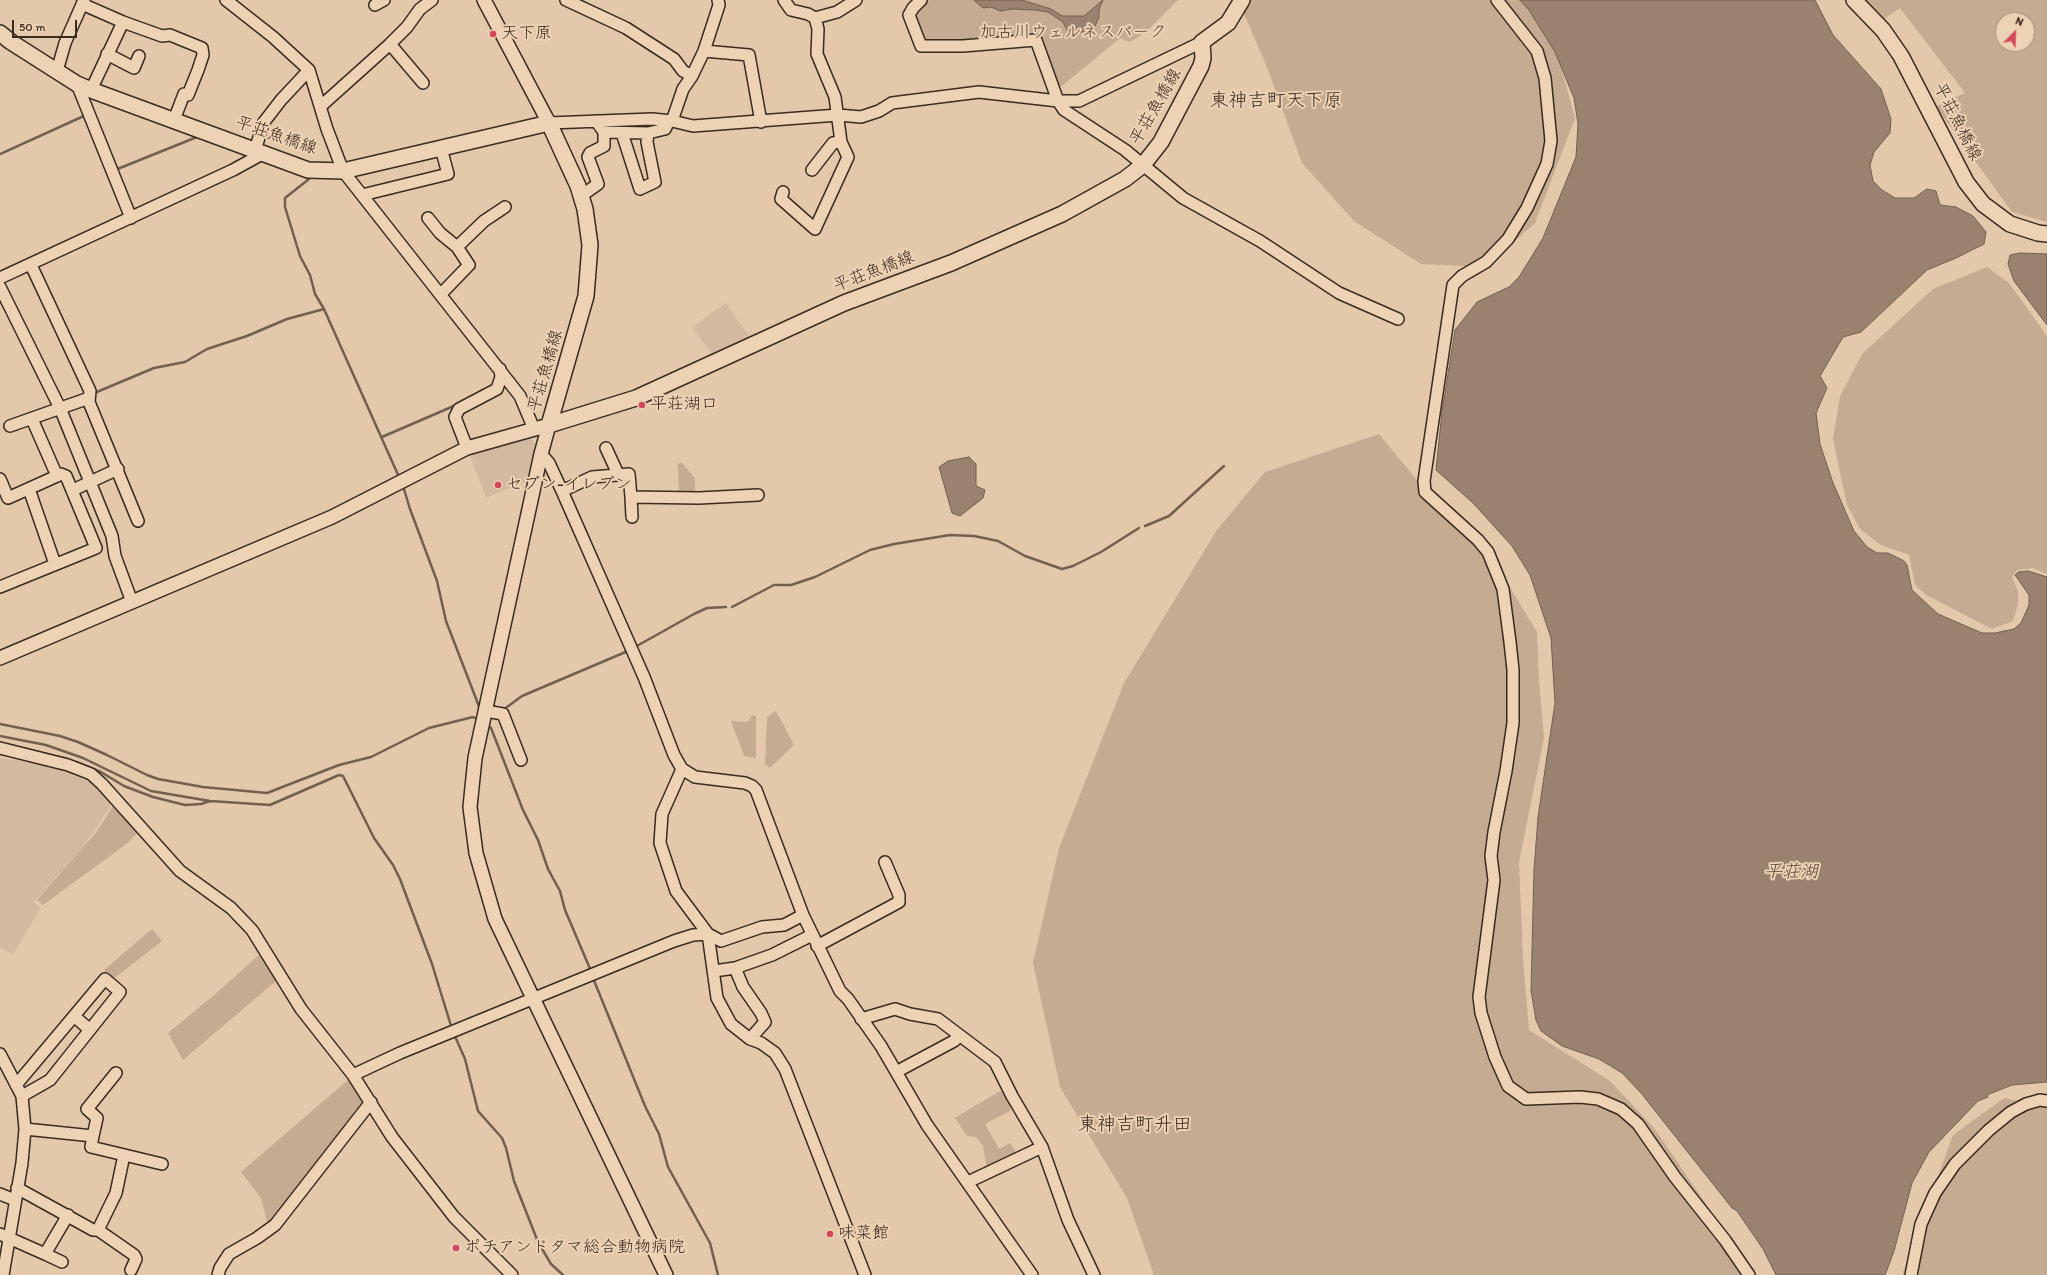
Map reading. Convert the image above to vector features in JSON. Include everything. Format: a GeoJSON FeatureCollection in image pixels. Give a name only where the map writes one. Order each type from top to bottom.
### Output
{"type":"FeatureCollection","features":[{"type":"Feature","properties":{"kind":"main road"},"geometry":{"type":"LineString","coordinates":[[1202,42],[1228,22],[1242,0]]}},
{"type":"Feature","properties":{"kind":"main road","name":"平荘魚橋線"},"geometry":{"type":"LineString","coordinates":[[1854,0],[1883,30],[1901,56],[1966,182],[1983,204],[2010,224],[2038,233],[2047,234]]}},
{"type":"Feature","properties":{"kind":"main road","name":"平荘魚橋線"},"geometry":{"type":"LineString","coordinates":[[0,33],[56,71],[84,87],[308,170],[343,171],[549,123],[581,196],[586,216],[590,245],[587,289],[550,424]]}},
{"type":"Feature","properties":{"kind":"main road","name":"平荘魚橋線"},"geometry":{"type":"LineString","coordinates":[[550,424],[636,398],[844,303],[976,252],[1082,204],[1125,180],[1143,164],[1161,142],[1201,66],[1202,42]]}},
{"type":"Feature","properties":{"kind":"street"},"geometry":{"type":"LineString","coordinates":[[226,0],[273,37],[309,70],[343,171],[520,396],[534,430]]}},
{"type":"Feature","properties":{"kind":"street"},"geometry":{"type":"LineString","coordinates":[[321,106],[390,44],[407,27],[420,9],[432,0]]}},
{"type":"Feature","properties":{"kind":"street"},"geometry":{"type":"LineString","coordinates":[[484,0],[549,123],[652,119],[671,121],[693,126],[762,122],[838,115],[861,118],[879,111],[892,103],[979,92],[1058,101],[1079,101],[1202,42]]}},
{"type":"Feature","properties":{"kind":"street"},"geometry":{"type":"LineString","coordinates":[[566,0],[626,28],[674,59],[683,70],[692,76]]}},
{"type":"Feature","properties":{"kind":"street"},"geometry":{"type":"LineString","coordinates":[[604,132],[648,133],[665,129],[671,121],[683,89],[692,76],[704,51],[719,5],[718,0]]}},
{"type":"Feature","properties":{"kind":"street"},"geometry":{"type":"LineString","coordinates":[[784,0],[791,10],[808,14],[815,18],[838,12],[856,0]]}},
{"type":"Feature","properties":{"kind":"street"},"geometry":{"type":"LineString","coordinates":[[921,0],[913,8],[909,15],[921,46],[963,46],[1036,40],[1058,101],[1064,110],[1101,133],[1143,164],[1182,198],[1260,241],[1339,292],[1398,319]]}},
{"type":"Feature","properties":{"kind":"street"},"geometry":{"type":"LineString","coordinates":[[1497,0],[1537,51],[1545,78],[1551,141],[1547,164],[1527,208],[1512,234],[1486,262],[1462,276],[1453,285],[1424,481],[1425,492],[1478,540],[1488,552],[1503,589],[1513,670],[1513,723],[1491,856],[1494,880],[1479,998],[1481,1013],[1504,1080],[1514,1092],[1526,1098],[1580,1097],[1598,1099],[1608,1102],[1621,1109],[1638,1124],[1675,1177],[1725,1240],[1749,1275]]}},
{"type":"Feature","properties":{"kind":"street"},"geometry":{"type":"LineString","coordinates":[[56,71],[65,43],[83,2],[123,22],[162,36],[170,35],[202,48],[203,55],[198,70],[188,95],[184,94],[174,120]]}},
{"type":"Feature","properties":{"kind":"street"},"geometry":{"type":"LineString","coordinates":[[783,192],[781,199],[815,229],[848,157],[841,142],[835,97],[817,54],[818,29],[815,18]]}},
{"type":"Feature","properties":{"kind":"street"},"geometry":{"type":"LineString","coordinates":[[123,22],[107,54],[84,87],[130,218]]}},
{"type":"Feature","properties":{"kind":"street"},"geometry":{"type":"LineString","coordinates":[[390,44],[423,83]]}},
{"type":"Feature","properties":{"kind":"street"},"geometry":{"type":"LineString","coordinates":[[704,51],[749,55],[762,122]]}},
{"type":"Feature","properties":{"kind":"street"},"geometry":{"type":"LineString","coordinates":[[107,54],[134,68],[139,56]]}},
{"type":"Feature","properties":{"kind":"street"},"geometry":{"type":"LineString","coordinates":[[0,278],[233,170],[259,152],[264,122],[281,100],[309,70]]}},
{"type":"Feature","properties":{"kind":"street"},"geometry":{"type":"LineString","coordinates":[[581,196],[598,184],[588,157],[590,153],[604,146],[604,132],[596,121]]}},
{"type":"Feature","properties":{"kind":"street"},"geometry":{"type":"LineString","coordinates":[[622,133],[640,190],[655,182],[648,142],[648,133]]}},
{"type":"Feature","properties":{"kind":"street"},"geometry":{"type":"LineString","coordinates":[[812,170],[833,143],[841,142]]}},
{"type":"Feature","properties":{"kind":"street"},"geometry":{"type":"LineString","coordinates":[[362,195],[448,174],[442,148]]}},
{"type":"Feature","properties":{"kind":"street"},"geometry":{"type":"LineString","coordinates":[[457,247],[484,221],[505,207]]}},
{"type":"Feature","properties":{"kind":"street"},"geometry":{"type":"LineString","coordinates":[[428,218],[440,233],[457,247],[469,265],[441,294]]}},
{"type":"Feature","properties":{"kind":"street"},"geometry":{"type":"LineString","coordinates":[[31,264],[90,394],[138,521]]}},
{"type":"Feature","properties":{"kind":"street"},"geometry":{"type":"LineString","coordinates":[[0,287],[60,408],[112,536],[115,556],[132,602]]}},
{"type":"Feature","properties":{"kind":"street"},"geometry":{"type":"LineString","coordinates":[[467,448],[455,417],[459,409],[497,389],[501,377],[500,369]]}},
{"type":"Feature","properties":{"kind":"street"},"geometry":{"type":"LineString","coordinates":[[10,426],[60,408],[90,394]]}},
{"type":"Feature","properties":{"kind":"street"},"geometry":{"type":"LineString","coordinates":[[32,419],[57,476]]}},
{"type":"Feature","properties":{"kind":"street"},"geometry":{"type":"LineString","coordinates":[[0,658],[332,517],[467,448],[508,435],[534,430],[550,424]]}},
{"type":"Feature","properties":{"kind":"street"},"geometry":{"type":"LineString","coordinates":[[550,424],[541,454],[489,716],[475,758],[470,807],[476,853],[495,919],[666,1275]]}},
{"type":"Feature","properties":{"kind":"street"},"geometry":{"type":"LineString","coordinates":[[606,448],[618,474]]}},
{"type":"Feature","properties":{"kind":"street"},"geometry":{"type":"LineString","coordinates":[[541,454],[549,463],[562,491],[632,648],[674,754],[682,769],[695,777],[745,783],[752,786],[756,790],[802,915],[840,991],[848,999],[881,1046],[927,1125],[1032,1275]]}},
{"type":"Feature","properties":{"kind":"street"},"geometry":{"type":"LineString","coordinates":[[73,490],[118,469]]}},
{"type":"Feature","properties":{"kind":"street"},"geometry":{"type":"LineString","coordinates":[[0,479],[8,498],[61,474],[66,476],[96,548],[0,587]]}},
{"type":"Feature","properties":{"kind":"street"},"geometry":{"type":"LineString","coordinates":[[562,491],[592,477],[629,474],[632,517]]}},
{"type":"Feature","properties":{"kind":"street"},"geometry":{"type":"LineString","coordinates":[[29,489],[55,564]]}},
{"type":"Feature","properties":{"kind":"street"},"geometry":{"type":"LineString","coordinates":[[631,497],[751,499]]}},
{"type":"Feature","properties":{"kind":"street"},"geometry":{"type":"LineString","coordinates":[[489,716],[503,714],[521,760]]}},
{"type":"Feature","properties":{"kind":"street"},"geometry":{"type":"LineString","coordinates":[[0,748],[68,765],[91,774],[102,784],[180,871],[231,908],[252,930],[301,1009],[353,1075],[392,1137],[454,1218],[512,1275]]}},
{"type":"Feature","properties":{"kind":"street"},"geometry":{"type":"LineString","coordinates":[[682,769],[662,814],[660,843],[676,891],[708,934],[721,941],[762,927],[784,924],[802,915]]}},
{"type":"Feature","properties":{"kind":"street"},"geometry":{"type":"LineString","coordinates":[[817,946],[899,902],[899,895],[885,862]]}},
{"type":"Feature","properties":{"kind":"street"},"geometry":{"type":"LineString","coordinates":[[353,1075],[400,1053],[585,979],[674,941],[693,935],[708,934]]}},
{"type":"Feature","properties":{"kind":"street"},"geometry":{"type":"LineString","coordinates":[[708,934],[717,998],[731,1024],[750,1039],[761,1043],[775,1053],[785,1070],[865,1275]]}},
{"type":"Feature","properties":{"kind":"street"},"geometry":{"type":"LineString","coordinates":[[714,971],[736,968],[772,955],[812,934]]}},
{"type":"Feature","properties":{"kind":"street"},"geometry":{"type":"LineString","coordinates":[[736,968],[742,987],[761,1013],[765,1022],[750,1039]]}},
{"type":"Feature","properties":{"kind":"street"},"geometry":{"type":"LineString","coordinates":[[16,1085],[105,979],[120,992],[50,1080],[22,1096]]}},
{"type":"Feature","properties":{"kind":"street"},"geometry":{"type":"LineString","coordinates":[[861,1019],[895,1009],[910,1014],[938,1019],[959,1036],[967,1039],[995,1062],[1012,1096],[1042,1147],[1068,1220],[1094,1275]]}},
{"type":"Feature","properties":{"kind":"street"},"geometry":{"type":"LineString","coordinates":[[74,1016],[90,1030]]}},
{"type":"Feature","properties":{"kind":"street"},"geometry":{"type":"LineString","coordinates":[[896,1072],[954,1041],[959,1036]]}},
{"type":"Feature","properties":{"kind":"street"},"geometry":{"type":"LineString","coordinates":[[0,1054],[22,1096],[25,1129],[22,1163],[15,1200],[5,1236],[3,1275]]}},
{"type":"Feature","properties":{"kind":"street"},"geometry":{"type":"LineString","coordinates":[[116,1072],[87,1109],[97,1118],[91,1147],[162,1164]]}},
{"type":"Feature","properties":{"kind":"street"},"geometry":{"type":"LineString","coordinates":[[1911,1275],[1921,1224],[1935,1192],[1955,1164],[1989,1130],[2011,1112],[2026,1104],[2040,1100],[2047,1101]]}},
{"type":"Feature","properties":{"kind":"street"},"geometry":{"type":"LineString","coordinates":[[218,1275],[220,1268],[229,1254],[257,1238],[274,1225],[371,1102]]}},
{"type":"Feature","properties":{"kind":"street"},"geometry":{"type":"LineString","coordinates":[[25,1129],[93,1136]]}},
{"type":"Feature","properties":{"kind":"street"},"geometry":{"type":"LineString","coordinates":[[968,1182],[1042,1147]]}},
{"type":"Feature","properties":{"kind":"street"},"geometry":{"type":"LineString","coordinates":[[98,1230],[116,1193],[124,1155]]}},
{"type":"Feature","properties":{"kind":"street"},"geometry":{"type":"LineString","coordinates":[[17,1188],[93,1230],[98,1230],[134,1254],[136,1258],[131,1270]]}},
{"type":"Feature","properties":{"kind":"street"},"geometry":{"type":"LineString","coordinates":[[0,1194],[15,1200]]}},
{"type":"Feature","properties":{"kind":"street"},"geometry":{"type":"LineString","coordinates":[[45,1254],[68,1215]]}},
{"type":"Feature","properties":{"kind":"street"},"geometry":{"type":"LineString","coordinates":[[5,1236],[62,1262]]}},
{"type":"Feature","properties":{"kind":"shaded area"},"geometry":{"type":"Polygon","coordinates":[[[726,303],[752,340],[715,358],[692,327],[726,303]]]}},
{"type":"Feature","properties":{"kind":"shaded area"},"geometry":{"type":"Polygon","coordinates":[[[531,438],[537,446],[529,480],[486,498],[470,455],[531,438]]]}},
{"type":"Feature","properties":{"kind":"shaded area"},"geometry":{"type":"Polygon","coordinates":[[[0,758],[54,766],[85,780],[99,789],[112,803],[80,850],[34,902],[41,908],[13,954],[0,948],[0,758]]]}},
{"type":"Feature","properties":{"kind":"green space","name":"加古川ウェルネスパーク"},"geometry":{"type":"Polygon","coordinates":[[[929,0],[1178,0],[1146,32],[1130,42],[1120,38],[1062,86],[1057,86],[1038,35],[928,43],[923,40],[914,15],[916,9],[929,0]]]}},
{"type":"Feature","properties":{"kind":"green space"},"geometry":{"type":"Polygon","coordinates":[[[1238,0],[1526,0],[1549,23],[1575,118],[1535,223],[1486,267],[1421,264],[1354,221],[1302,163],[1267,67],[1238,0]]]}},
{"type":"Feature","properties":{"kind":"green space"},"geometry":{"type":"Polygon","coordinates":[[[1857,0],[2047,0],[2047,222],[2012,212],[1936,107],[1965,93],[1900,8],[1881,21],[1857,0]]]}},
{"type":"Feature","properties":{"kind":"green space"},"geometry":{"type":"Polygon","coordinates":[[[1987,267],[2009,283],[2047,336],[2047,574],[2033,568],[2017,570],[2012,577],[2018,591],[2018,605],[2013,621],[1992,629],[1926,595],[1915,585],[1909,555],[1881,545],[1860,529],[1847,505],[1833,439],[1840,396],[1862,354],[1933,289],[1987,267]]]}},
{"type":"Feature","properties":{"kind":"green space"},"geometry":{"type":"Polygon","coordinates":[[[1379,434],[1425,490],[1483,543],[1537,632],[1544,738],[1519,862],[1523,959],[1529,1030],[1610,1081],[1655,1129],[1754,1275],[1154,1275],[1127,1198],[1060,1087],[1033,963],[1059,848],[1124,683],[1217,530],[1265,472],[1379,434]]]}},
{"type":"Feature","properties":{"kind":"green space"},"geometry":{"type":"Polygon","coordinates":[[[681,462],[695,478],[695,495],[679,494],[678,464],[681,462]]]}},
{"type":"Feature","properties":{"kind":"green space"},"geometry":{"type":"Polygon","coordinates":[[[776,711],[794,745],[770,768],[765,764],[767,717],[776,711]]]}},
{"type":"Feature","properties":{"kind":"green space"},"geometry":{"type":"Polygon","coordinates":[[[752,715],[756,716],[756,758],[744,756],[731,721],[748,722],[752,715]]]}},
{"type":"Feature","properties":{"kind":"green space"},"geometry":{"type":"Polygon","coordinates":[[[114,804],[138,832],[129,842],[43,905],[37,900],[98,830],[114,804]]]}},
{"type":"Feature","properties":{"kind":"green space"},"geometry":{"type":"Polygon","coordinates":[[[152,929],[162,941],[112,980],[104,970],[152,929]]]}},
{"type":"Feature","properties":{"kind":"green space"},"geometry":{"type":"Polygon","coordinates":[[[259,955],[276,981],[183,1060],[168,1033],[259,955]]]}},
{"type":"Feature","properties":{"kind":"green space"},"geometry":{"type":"Polygon","coordinates":[[[349,1079],[363,1097],[362,1106],[268,1225],[261,1198],[241,1172],[349,1079]]]}},
{"type":"Feature","properties":{"kind":"green space"},"geometry":{"type":"Polygon","coordinates":[[[1004,1091],[1010,1103],[1010,1111],[985,1124],[999,1149],[1010,1143],[1018,1155],[987,1170],[983,1146],[976,1137],[967,1136],[955,1118],[998,1092],[1004,1091]]]}},
{"type":"Feature","properties":{"kind":"green space"},"geometry":{"type":"Polygon","coordinates":[[[2004,1098],[2047,1108],[2047,1275],[1902,1275],[1953,1135],[2004,1098]]]}},
{"type":"Feature","properties":{"kind":"water"},"geometry":{"type":"Polygon","coordinates":[[[974,0],[1022,0],[1051,9],[1062,16],[1084,16],[1103,0],[1095,26],[1077,34],[1068,32],[1063,22],[1048,12],[1011,9],[1001,11],[991,7],[983,8],[974,0]]]}},
{"type":"Feature","properties":{"kind":"water","name":"平荘湖"},"geometry":{"type":"Polygon","coordinates":[[[1520,0],[1815,0],[1833,35],[1881,89],[1891,119],[1890,133],[1874,152],[1870,165],[1873,181],[1882,190],[1895,198],[1914,198],[1927,189],[1936,191],[1940,205],[1956,207],[1973,216],[1986,232],[1984,244],[1927,270],[1861,332],[1843,337],[1820,376],[1827,388],[1816,413],[1820,444],[1833,483],[1854,531],[1867,547],[1877,553],[1888,553],[1904,561],[1907,565],[1912,590],[1938,614],[1982,633],[1995,633],[2014,629],[2021,623],[2029,605],[2029,595],[2015,575],[2018,572],[2028,571],[2047,577],[2047,1082],[2012,1085],[1987,1095],[1988,1097],[1978,1101],[1929,1152],[1912,1183],[1894,1251],[1885,1275],[1776,1275],[1763,1249],[1737,1211],[1732,1208],[1641,1093],[1622,1073],[1599,1059],[1562,1046],[1541,1031],[1536,1020],[1531,991],[1534,870],[1538,817],[1555,703],[1551,638],[1530,575],[1512,546],[1473,503],[1436,470],[1442,412],[1455,330],[1477,302],[1509,287],[1519,277],[1543,238],[1576,157],[1578,124],[1574,98],[1555,52],[1529,10],[1520,0]]]}},
{"type":"Feature","properties":{"kind":"water"},"geometry":{"type":"Polygon","coordinates":[[[2020,253],[2047,254],[2047,325],[2014,281],[2008,264],[2010,255],[2020,253]]]}},
{"type":"Feature","properties":{"kind":"water"},"geometry":{"type":"Polygon","coordinates":[[[969,457],[976,464],[976,486],[985,490],[983,498],[960,516],[952,513],[939,467],[948,461],[969,457]]]}},
{"type":"Feature","properties":{"kind":"waterway"},"geometry":{"type":"LineString","coordinates":[[0,154],[86,115]]}},
{"type":"Feature","properties":{"kind":"waterway"},"geometry":{"type":"LineString","coordinates":[[115,170],[197,137]]}},
{"type":"Feature","properties":{"kind":"waterway"},"geometry":{"type":"LineString","coordinates":[[92,394],[154,368],[185,362],[207,349],[247,336],[287,319],[324,309],[315,294],[310,275],[300,256],[285,207],[285,198],[309,179]]}},
{"type":"Feature","properties":{"kind":"waterway"},"geometry":{"type":"LineString","coordinates":[[324,309],[399,477]]}},
{"type":"Feature","properties":{"kind":"waterway"},"geometry":{"type":"LineString","coordinates":[[382,437],[456,405]]}},
{"type":"Feature","properties":{"kind":"waterway"},"geometry":{"type":"LineString","coordinates":[[1145,526],[1169,516],[1224,466]]}},
{"type":"Feature","properties":{"kind":"waterway"},"geometry":{"type":"LineString","coordinates":[[403,486],[437,581],[446,621],[480,709]]}},
{"type":"Feature","properties":{"kind":"waterway"},"geometry":{"type":"LineString","coordinates":[[732,607],[774,585],[791,585],[815,577],[870,550],[894,544],[950,535],[974,536],[998,541],[1025,556],[1062,569],[1073,566],[1101,552],[1139,528]]}},
{"type":"Feature","properties":{"kind":"waterway"},"geometry":{"type":"LineString","coordinates":[[635,647],[707,608],[726,607]]}},
{"type":"Feature","properties":{"kind":"waterway"},"geometry":{"type":"LineString","coordinates":[[503,710],[522,696],[628,651]]}},
{"type":"Feature","properties":{"kind":"waterway"},"geometry":{"type":"LineString","coordinates":[[0,724],[60,736],[78,742],[158,779],[203,787],[267,793],[339,765],[371,757],[429,728],[473,717],[479,720]]}},
{"type":"Feature","properties":{"kind":"waterway"},"geometry":{"type":"LineString","coordinates":[[487,725],[491,728],[523,810],[538,840],[548,869],[560,891],[565,910],[591,971]]}},
{"type":"Feature","properties":{"kind":"waterway"},"geometry":{"type":"LineString","coordinates":[[0,736],[46,745],[83,758],[151,791],[210,801],[270,805],[339,775],[343,776],[374,838],[393,865],[400,879],[432,964],[452,1029]]}},
{"type":"Feature","properties":{"kind":"waterway"},"geometry":{"type":"LineString","coordinates":[[5,744],[68,759]]}},
{"type":"Feature","properties":{"kind":"waterway"},"geometry":{"type":"LineString","coordinates":[[76,762],[101,772],[124,786],[153,797],[185,805],[201,804],[210,801]]}},
{"type":"Feature","properties":{"kind":"waterway"},"geometry":{"type":"LineString","coordinates":[[593,978],[645,1106],[659,1134],[668,1167],[710,1243],[718,1275]]}},
{"type":"Feature","properties":{"kind":"waterway"},"geometry":{"type":"LineString","coordinates":[[454,1034],[465,1059],[478,1111],[502,1138],[514,1181],[538,1242],[551,1264],[563,1275]]}},
{"type":"Feature","properties":{"kind":"place","name":"天下原"},"geometry":{"type":"Point","coordinates":[493,34]}},
{"type":"Feature","properties":{"kind":"place","name":"平荘湖口"},"geometry":{"type":"Point","coordinates":[642,405]}},
{"type":"Feature","properties":{"kind":"place","name":"セブン-イレブン"},"geometry":{"type":"Point","coordinates":[498,485]}},
{"type":"Feature","properties":{"kind":"place","name":"味菜館"},"geometry":{"type":"Point","coordinates":[830,1234]}},
{"type":"Feature","properties":{"kind":"place","name":"ポチアンドタマ総合動物病院"},"geometry":{"type":"Point","coordinates":[456,1248]}},
{"type":"Feature","properties":{"kind":"district","name":"東神吉町天下原"},"geometry":{"type":"Point","coordinates":[1276,101]}},
{"type":"Feature","properties":{"kind":"district","name":"東神吉町升田"},"geometry":{"type":"Point","coordinates":[1135,1125]}}]}
